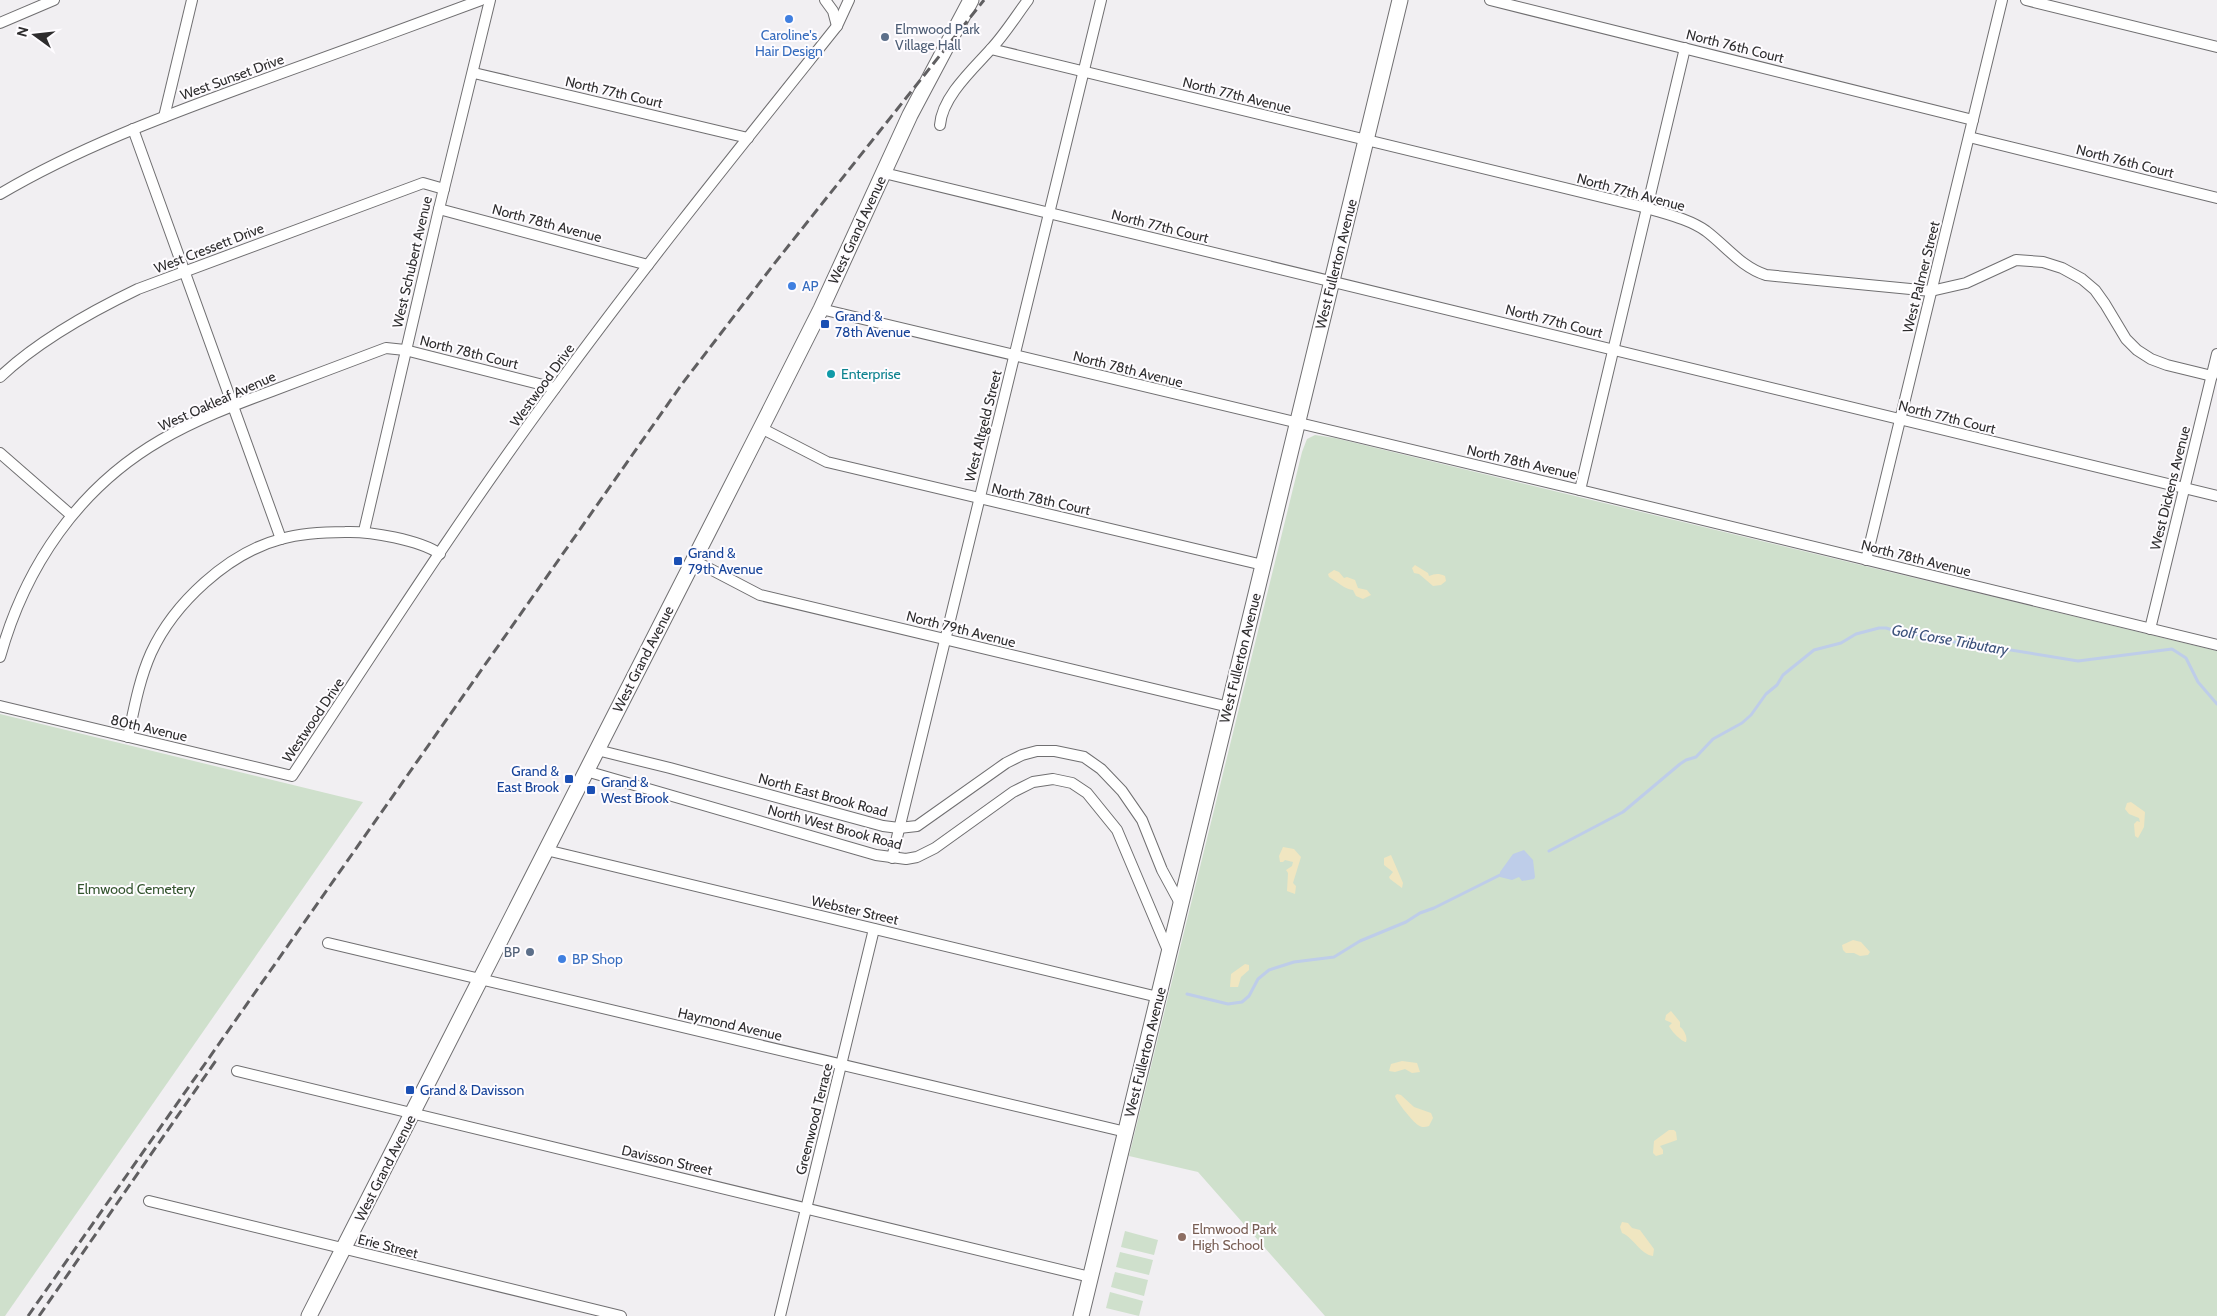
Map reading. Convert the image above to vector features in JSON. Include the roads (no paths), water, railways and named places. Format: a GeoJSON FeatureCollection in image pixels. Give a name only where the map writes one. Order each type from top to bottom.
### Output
{"type":"FeatureCollection","features":[{"type":"Feature","properties":{"kind":"main road","name":"West Grand Avenue"},"geometry":{"type":"LineString","coordinates":[[309,1316],[761,428],[820,309],[928,78],[971,0]]}},
{"type":"Feature","properties":{"kind":"main road","name":"West Fullerton Avenue"},"geometry":{"type":"LineString","coordinates":[[1081,1316],[1400,0]]}},
{"type":"Feature","properties":{"kind":"street"},"geometry":{"type":"LineString","coordinates":[[0,23],[54,0]]}},
{"type":"Feature","properties":{"kind":"street"},"geometry":{"type":"LineString","coordinates":[[164,117],[192,0]]}},
{"type":"Feature","properties":{"kind":"street","name":"West Sunset Drive"},"geometry":{"type":"LineString","coordinates":[[0,194],[39,171],[85,148],[481,0]]}},
{"type":"Feature","properties":{"kind":"street","name":"West Schubert Avenue"},"geometry":{"type":"LineString","coordinates":[[364,532],[405,350],[474,73],[490,0]]}},
{"type":"Feature","properties":{"kind":"street"},"geometry":{"type":"LineString","coordinates":[[825,0],[833,11],[837,26]]}},
{"type":"Feature","properties":{"kind":"street","name":"Westwood Drive"},"geometry":{"type":"LineString","coordinates":[[292,776],[440,554],[555,388],[648,265],[837,26],[849,0]]}},
{"type":"Feature","properties":{"kind":"street"},"geometry":{"type":"LineString","coordinates":[[940,125],[940,118],[946,106],[962,81],[991,49],[1028,0]]}},
{"type":"Feature","properties":{"kind":"street","name":"West Altgeld Street"},"geometry":{"type":"LineString","coordinates":[[892,858],[1101,0]]}},
{"type":"Feature","properties":{"kind":"street","name":"North 76th Court"},"geometry":{"type":"LineString","coordinates":[[1490,0],[1973,120]]}},
{"type":"Feature","properties":{"kind":"street","name":"West Palmer Street"},"geometry":{"type":"LineString","coordinates":[[1866,560],[2002,0]]}},
{"type":"Feature","properties":{"kind":"street"},"geometry":{"type":"LineString","coordinates":[[2026,0],[2217,46]]}},
{"type":"Feature","properties":{"kind":"street"},"geometry":{"type":"LineString","coordinates":[[1580,490],[1685,48]]}},
{"type":"Feature","properties":{"kind":"street","name":"North 77th Avenue"},"geometry":{"type":"LineString","coordinates":[[991,49],[1647,208],[1675,217],[1705,231],[1729,253],[1757,272],[1766,275],[1932,291],[1966,283],[2016,260],[2043,262],[2075,276],[2095,290],[2126,339],[2137,350],[2167,366],[2212,376]]}},
{"type":"Feature","properties":{"kind":"street","name":"North 77th Court"},"geometry":{"type":"LineString","coordinates":[[474,73],[748,138]]}},
{"type":"Feature","properties":{"kind":"street"},"geometry":{"type":"LineString","coordinates":[[133,129],[281,539]]}},
{"type":"Feature","properties":{"kind":"street","name":"North 76th Court"},"geometry":{"type":"LineString","coordinates":[[1969,137],[2217,198]]}},
{"type":"Feature","properties":{"kind":"street","name":"North 77th Court"},"geometry":{"type":"LineString","coordinates":[[884,173],[2217,496]]}},
{"type":"Feature","properties":{"kind":"street","name":"West Cressett Drive"},"geometry":{"type":"LineString","coordinates":[[0,378],[29,353],[84,317],[138,289],[422,183],[444,189]]}},
{"type":"Feature","properties":{"kind":"street","name":"North 78th Avenue"},"geometry":{"type":"LineString","coordinates":[[439,209],[648,265]]}},
{"type":"Feature","properties":{"kind":"street","name":"North 78th Avenue"},"geometry":{"type":"LineString","coordinates":[[820,309],[1580,490],[2217,646]]}},
{"type":"Feature","properties":{"kind":"street","name":"West Oakleaf Avenue"},"geometry":{"type":"LineString","coordinates":[[0,657],[10,622],[23,590],[41,558],[71,515],[114,472],[147,448],[174,433],[233,406],[386,348],[405,350]]}},
{"type":"Feature","properties":{"kind":"street","name":"North 78th Court"},"geometry":{"type":"LineString","coordinates":[[405,350],[555,388]]}},
{"type":"Feature","properties":{"kind":"street","name":"West Dickens Avenue"},"geometry":{"type":"LineString","coordinates":[[2150,629],[2217,354]]}},
{"type":"Feature","properties":{"kind":"street","name":"North 78th Court"},"geometry":{"type":"LineString","coordinates":[[761,428],[827,462],[1263,565]]}},
{"type":"Feature","properties":{"kind":"street"},"geometry":{"type":"LineString","coordinates":[[0,452],[71,515]]}},
{"type":"Feature","properties":{"kind":"street"},"geometry":{"type":"LineString","coordinates":[[128,737],[135,702],[147,663],[162,632],[206,582],[228,564],[281,539],[320,532],[364,532],[430,547],[440,554]]}},
{"type":"Feature","properties":{"kind":"street","name":"North 79th Avenue"},"geometry":{"type":"LineString","coordinates":[[693,560],[760,595],[1229,707]]}},
{"type":"Feature","properties":{"kind":"street","name":"80th Avenue"},"geometry":{"type":"LineString","coordinates":[[0,706],[292,776]]}},
{"type":"Feature","properties":{"kind":"street","name":"North East Brook Road"},"geometry":{"type":"LineString","coordinates":[[597,750],[883,826],[900,828],[917,826],[1006,763],[1022,755],[1037,751],[1055,751],[1084,757],[1101,769],[1131,802],[1142,820],[1162,870],[1180,905]]}},
{"type":"Feature","properties":{"kind":"street","name":"North West Brook Road"},"geometry":{"type":"LineString","coordinates":[[586,771],[876,855],[906,860],[917,858],[935,848],[1014,792],[1033,782],[1053,780],[1072,783],[1087,794],[1116,830],[1169,953]]}},
{"type":"Feature","properties":{"kind":"street","name":"Webster Street"},"geometry":{"type":"LineString","coordinates":[[546,850],[1158,997]]}},
{"type":"Feature","properties":{"kind":"street","name":"Greenwood Terrace"},"geometry":{"type":"LineString","coordinates":[[780,1316],[874,929]]}},
{"type":"Feature","properties":{"kind":"street","name":"Haymond Avenue"},"geometry":{"type":"LineString","coordinates":[[328,943],[1126,1132]]}},
{"type":"Feature","properties":{"kind":"street","name":"Davisson Street"},"geometry":{"type":"LineString","coordinates":[[237,1071],[1090,1278]]}},
{"type":"Feature","properties":{"kind":"street","name":"Erie Street"},"geometry":{"type":"LineString","coordinates":[[149,1201],[343,1250],[621,1316]]}},
{"type":"Feature","properties":{"kind":"water"},"geometry":{"type":"Polygon","coordinates":[[[1524,850],[1533,860],[1534,879],[1522,881],[1519,877],[1512,880],[1500,877],[1500,872],[1513,854],[1524,850]]]}},
{"type":"Feature","properties":{"kind":"waterway","name":"Golf Corse Tributary"},"geometry":{"type":"LineString","coordinates":[[1549,851],[1623,812],[1680,764],[1696,757],[1713,739],[1742,723],[1751,715],[1766,694],[1777,685],[1783,675],[1814,650],[1841,643],[1856,634],[1879,628],[1886,628],[1906,634],[1925,635],[1967,645],[1992,647],[2078,661],[2172,649],[2186,658],[2198,682],[2217,704]]}},
{"type":"Feature","properties":{"kind":"waterway"},"geometry":{"type":"LineString","coordinates":[[1187,994],[1228,1004],[1242,1002],[1249,996],[1258,979],[1269,970],[1294,962],[1334,957],[1360,941],[1406,922],[1420,913],[1502,874]]}},
{"type":"Feature","properties":{"kind":"railway"},"geometry":{"type":"LineString","coordinates":[[28,1316],[682,384],[774,264],[984,0]]}},
{"type":"Feature","properties":{"kind":"railway"},"geometry":{"type":"LineString","coordinates":[[39,1316],[217,1059]]}},
{"type":"Feature","properties":{"kind":"place","name":"Caroline's Hair Design"},"geometry":{"type":"Point","coordinates":[789,19]}},
{"type":"Feature","properties":{"kind":"place","name":"Elmwood Park Village Hall"},"geometry":{"type":"Point","coordinates":[885,37]}},
{"type":"Feature","properties":{"kind":"place","name":"AP"},"geometry":{"type":"Point","coordinates":[792,286]}},
{"type":"Feature","properties":{"kind":"place","name":"Grand & 78th Avenue"},"geometry":{"type":"Point","coordinates":[825,324]}},
{"type":"Feature","properties":{"kind":"place","name":"Enterprise"},"geometry":{"type":"Point","coordinates":[831,374]}},
{"type":"Feature","properties":{"kind":"place","name":"Grand & 79th Avenue"},"geometry":{"type":"Point","coordinates":[678,561]}},
{"type":"Feature","properties":{"kind":"place","name":"Grand & East Brook"},"geometry":{"type":"Point","coordinates":[569,779]}},
{"type":"Feature","properties":{"kind":"place","name":"Grand & West Brook"},"geometry":{"type":"Point","coordinates":[591,790]}},
{"type":"Feature","properties":{"kind":"place","name":"BP"},"geometry":{"type":"Point","coordinates":[530,952]}},
{"type":"Feature","properties":{"kind":"place","name":"BP Shop"},"geometry":{"type":"Point","coordinates":[562,959]}},
{"type":"Feature","properties":{"kind":"place","name":"Grand & Davisson"},"geometry":{"type":"Point","coordinates":[410,1090]}},
{"type":"Feature","properties":{"kind":"place","name":"Elmwood Park High School"},"geometry":{"type":"Point","coordinates":[1182,1237]}},
{"type":"Feature","properties":{"kind":"park label","name":"Elmwood Cemetery"},"geometry":{"type":"Point","coordinates":[136,889]}}]}
